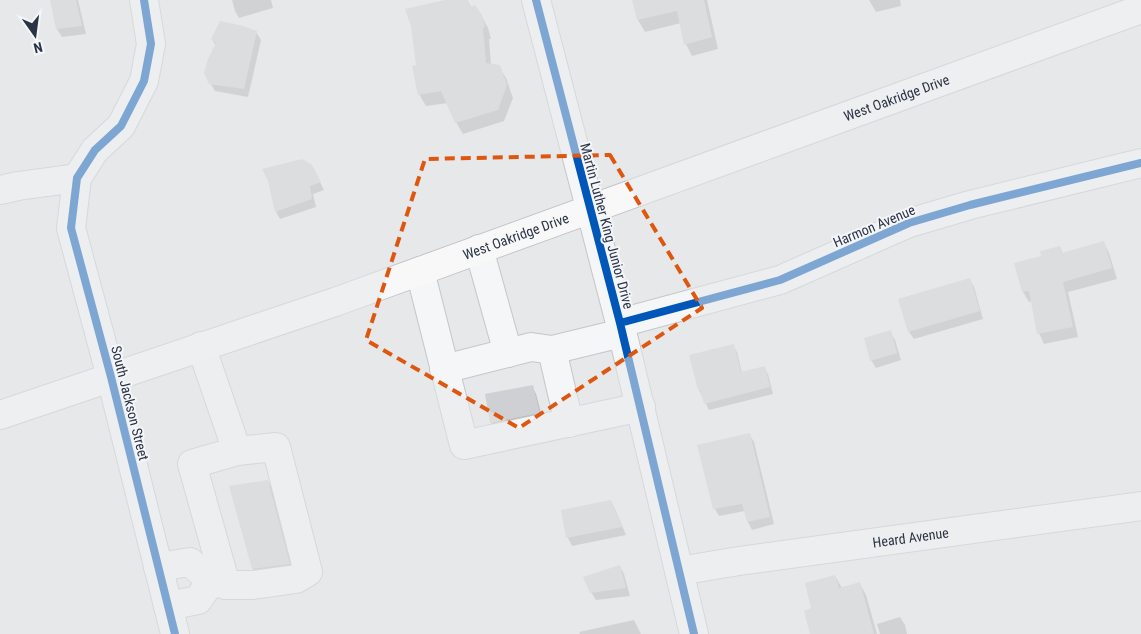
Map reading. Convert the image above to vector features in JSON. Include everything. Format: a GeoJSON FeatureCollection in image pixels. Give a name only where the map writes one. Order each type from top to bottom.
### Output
{"type":"FeatureCollection","features":[{"type":"Feature","properties":{"kind":"main road","name":"West Oakridge Drive"},"geometry":{"type":"LineString","coordinates":[[0,415],[335,302],[1141,9]]}},
{"type":"Feature","properties":{"kind":"street"},"geometry":{"type":"LineString","coordinates":[[0,190],[77,178],[95,150],[121,126],[144,81],[151,44],[144,0]]}},
{"type":"Feature","properties":{"kind":"street","name":"Martin Luther King Junior Drive"},"geometry":{"type":"LineString","coordinates":[[536,0],[641,407],[694,634]]}},
{"type":"Feature","properties":{"kind":"street","name":"Harmon Avenue"},"geometry":{"type":"LineString","coordinates":[[444,369],[531,347],[552,350],[780,280],[909,223],[970,205],[1141,164]]}},
{"type":"Feature","properties":{"kind":"street","name":"South Jackson Street"},"geometry":{"type":"LineString","coordinates":[[77,178],[70,228],[111,377],[175,634]]}},
{"type":"Feature","properties":{"kind":"street"},"geometry":{"type":"LineString","coordinates":[[479,250],[508,353]]}},
{"type":"Feature","properties":{"kind":"street"},"geometry":{"type":"LineString","coordinates":[[420,271],[464,445],[641,407]]}},
{"type":"Feature","properties":{"kind":"street"},"geometry":{"type":"LineString","coordinates":[[201,346],[237,451]]}},
{"type":"Feature","properties":{"kind":"street"},"geometry":{"type":"LineString","coordinates":[[552,350],[569,423]]}},
{"type":"Feature","properties":{"kind":"street"},"geometry":{"type":"LineString","coordinates":[[158,567],[190,562],[219,583],[253,585],[296,579],[308,572],[276,447],[237,451],[192,464],[219,583]]}},
{"type":"Feature","properties":{"kind":"street","name":"Heard Avenue"},"geometry":{"type":"LineString","coordinates":[[679,571],[739,561],[1141,506]]}},
{"type":"Feature","properties":{"kind":"street"},"geometry":{"type":"LineString","coordinates":[[168,606],[198,600],[219,583]]}},
{"type":"Feature","properties":{"kind":"highlighted area"},"geometry":{"type":"Polygon","coordinates":[[[610,155],[702,308],[519,428],[366,340],[425,159],[610,155]]]}},
{"type":"Feature","properties":{"kind":"building"},"geometry":{"type":"Polygon","coordinates":[[[50,0],[76,0],[82,26],[56,29],[50,0]]]}},
{"type":"Feature","properties":{"kind":"building"},"geometry":{"type":"Polygon","coordinates":[[[445,0],[468,0],[470,7],[475,5],[482,15],[485,27],[483,28],[486,63],[500,65],[507,85],[498,110],[455,123],[441,91],[418,95],[412,66],[416,65],[411,26],[405,9],[445,0]]]}},
{"type":"Feature","properties":{"kind":"building"},"geometry":{"type":"Polygon","coordinates":[[[632,0],[704,0],[712,37],[684,45],[677,11],[637,20],[632,0]]]}},
{"type":"Feature","properties":{"kind":"building"},"geometry":{"type":"Polygon","coordinates":[[[220,21],[257,31],[244,89],[209,84],[204,73],[216,43],[211,39],[220,21]]]}},
{"type":"Feature","properties":{"kind":"building"},"geometry":{"type":"Polygon","coordinates":[[[302,159],[312,165],[321,182],[310,186],[312,199],[275,212],[268,181],[262,169],[302,159]]]}},
{"type":"Feature","properties":{"kind":"building"},"geometry":{"type":"Polygon","coordinates":[[[1104,241],[1112,268],[1063,282],[1073,327],[1037,334],[1029,291],[1022,292],[1014,263],[1041,256],[1040,251],[1060,246],[1062,253],[1104,241]]]}},
{"type":"Feature","properties":{"kind":"building"},"geometry":{"type":"Polygon","coordinates":[[[970,278],[980,311],[908,332],[898,299],[970,278]]]}},
{"type":"Feature","properties":{"kind":"building"},"geometry":{"type":"Polygon","coordinates":[[[891,330],[897,353],[870,361],[864,338],[891,330]]]}},
{"type":"Feature","properties":{"kind":"building"},"geometry":{"type":"Polygon","coordinates":[[[734,344],[741,372],[765,366],[770,387],[704,404],[700,390],[698,390],[689,355],[734,344]]]}},
{"type":"Feature","properties":{"kind":"building"},"geometry":{"type":"Polygon","coordinates":[[[533,385],[540,413],[490,423],[485,394],[533,385]]]}},
{"type":"Feature","properties":{"kind":"building"},"geometry":{"type":"Polygon","coordinates":[[[750,433],[770,517],[747,522],[742,504],[713,509],[697,445],[750,433]]]}},
{"type":"Feature","properties":{"kind":"building"},"geometry":{"type":"Polygon","coordinates":[[[268,480],[290,564],[252,569],[229,486],[268,480]]]}},
{"type":"Feature","properties":{"kind":"building"},"geometry":{"type":"Polygon","coordinates":[[[611,500],[622,527],[566,538],[561,510],[611,500]]]}},
{"type":"Feature","properties":{"kind":"building"},"geometry":{"type":"Polygon","coordinates":[[[620,565],[626,588],[590,593],[583,577],[620,565]]]}},
{"type":"Feature","properties":{"kind":"building"},"geometry":{"type":"Polygon","coordinates":[[[835,575],[839,588],[860,582],[874,634],[810,634],[804,611],[811,608],[805,583],[835,575]]]}},
{"type":"Feature","properties":{"kind":"cycle path"},"geometry":{"type":"LineString","coordinates":[[144,0],[151,44],[144,81],[121,126],[95,150],[77,178],[71,228],[111,377],[175,634]]}},
{"type":"Feature","properties":{"kind":"cycle path"},"geometry":{"type":"LineString","coordinates":[[536,0],[620,323],[694,634]]}},
{"type":"Feature","properties":{"kind":"cycle path"},"geometry":{"type":"LineString","coordinates":[[620,323],[780,280],[909,223],[970,205],[1141,163]]}}]}
